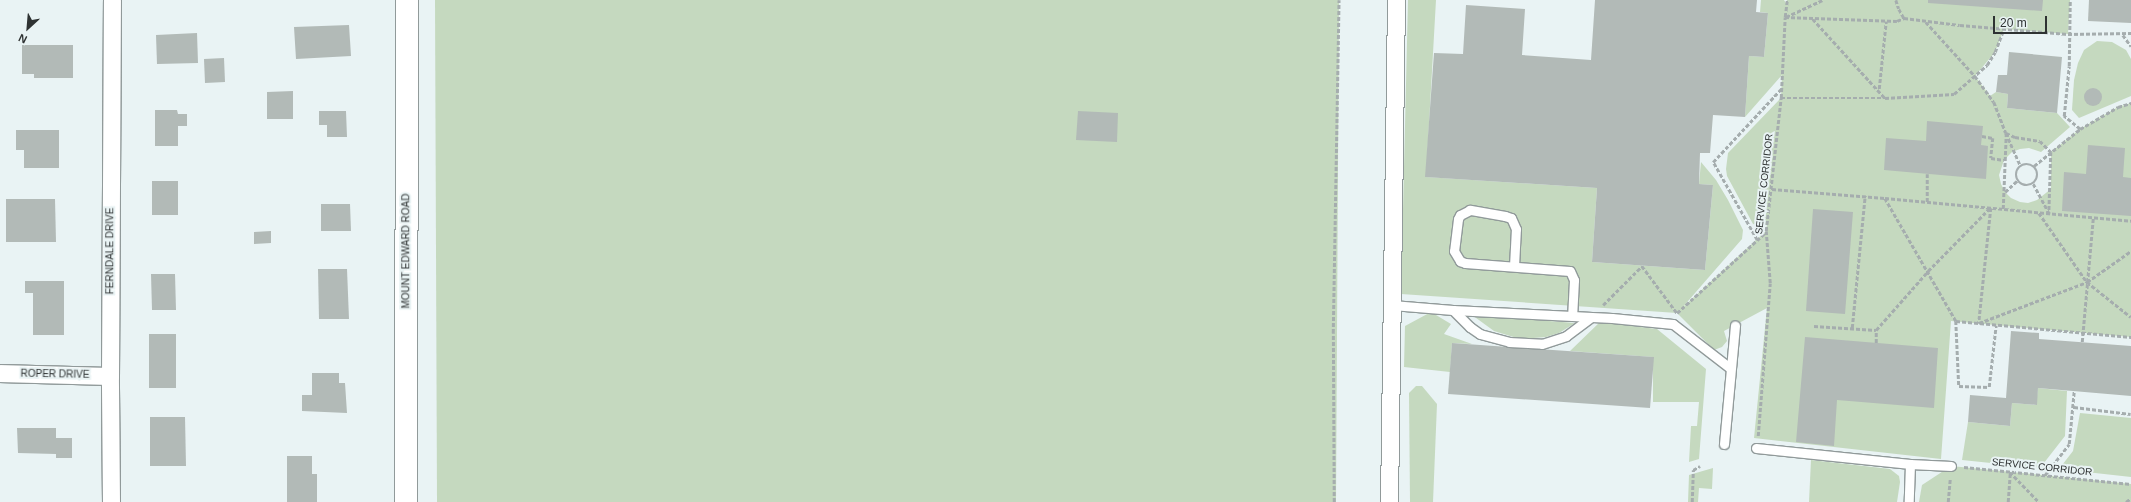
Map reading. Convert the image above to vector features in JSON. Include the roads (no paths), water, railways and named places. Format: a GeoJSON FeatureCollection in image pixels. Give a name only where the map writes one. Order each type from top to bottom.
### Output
{"type":"FeatureCollection","features":[{"type":"Feature","properties":{"kind":"street","name":"FERNDALE DRIVE"},"geometry":{"type":"LineString","coordinates":[[111,502],[110,376],[112,0]]}},
{"type":"Feature","properties":{"kind":"street","name":"MOUNT EDWARD ROAD"},"geometry":{"type":"LineString","coordinates":[[406,502],[407,0]]}},
{"type":"Feature","properties":{"kind":"street"},"geometry":{"type":"LineString","coordinates":[[1388,502],[1396,0]]}},
{"type":"Feature","properties":{"kind":"street","name":"ROPER DRIVE"},"geometry":{"type":"LineString","coordinates":[[0,373],[110,376]]}},
{"type":"Feature","properties":{"kind":"lane"},"geometry":{"type":"LineString","coordinates":[[1514,266],[1516,229],[1511,218],[1470,210],[1460,215],[1458,219],[1454,251],[1460,261],[1465,263],[1570,271],[1574,280],[1572,316]]}},
{"type":"Feature","properties":{"kind":"lane"},"geometry":{"type":"LineString","coordinates":[[1392,305],[1453,310],[1591,317],[1673,324],[1730,368]]}},
{"type":"Feature","properties":{"kind":"lane"},"geometry":{"type":"LineString","coordinates":[[1453,310],[1470,327],[1480,334],[1509,342],[1542,344],[1566,336],[1591,317]]}},
{"type":"Feature","properties":{"kind":"lane"},"geometry":{"type":"LineString","coordinates":[[1724,444],[1735,326]]}},
{"type":"Feature","properties":{"kind":"lane"},"geometry":{"type":"LineString","coordinates":[[1756,448],[1910,464],[1951,466]]}},
{"type":"Feature","properties":{"kind":"lane"},"geometry":{"type":"LineString","coordinates":[[1909,502],[1910,464]]}}]}
